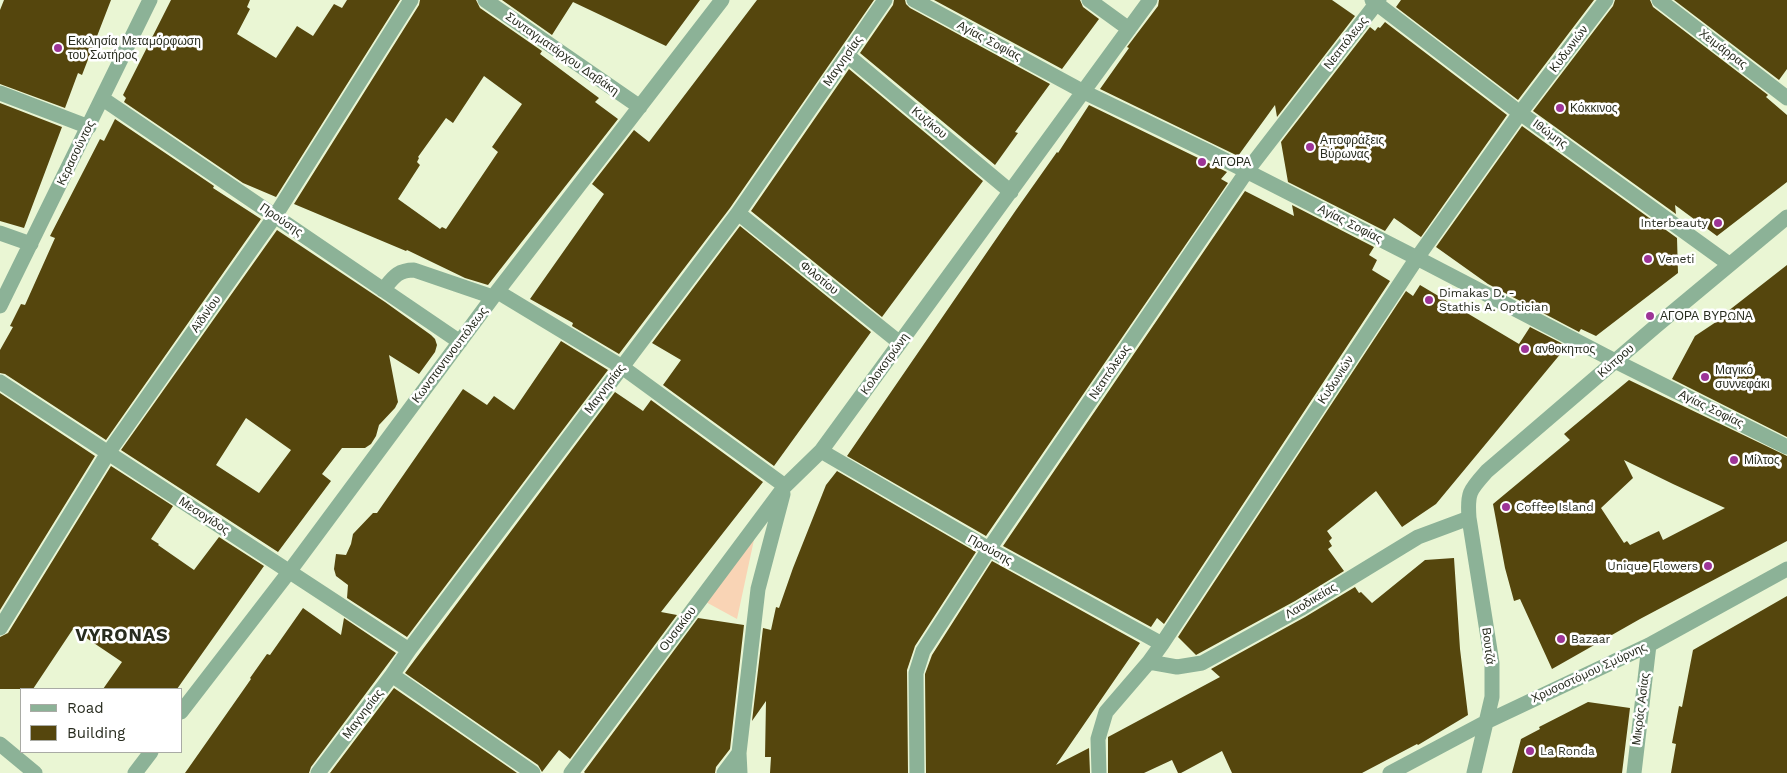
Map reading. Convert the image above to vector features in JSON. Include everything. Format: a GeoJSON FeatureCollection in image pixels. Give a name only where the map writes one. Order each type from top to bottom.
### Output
{"type":"FeatureCollection","features":[{"type":"Feature","properties":{"kind":"street","name":"Κερασούντος"},"geometry":{"type":"LineString","coordinates":[[0,306],[150,0]]}},
{"type":"Feature","properties":{"kind":"street","name":"Αϊδινίου"},"geometry":{"type":"LineString","coordinates":[[0,628],[108,453],[275,216],[411,0]]}},
{"type":"Feature","properties":{"kind":"street","name":"Συνταγματάρχου Δαβάκη"},"geometry":{"type":"LineString","coordinates":[[485,0],[640,107]]}},
{"type":"Feature","properties":{"kind":"street","name":"Κωνσταντινουπόλεως"},"geometry":{"type":"LineString","coordinates":[[182,711],[289,572],[495,294],[722,0]]}},
{"type":"Feature","properties":{"kind":"street","name":"Μαγνησίας"},"geometry":{"type":"LineString","coordinates":[[318,773],[738,213],[885,0]]}},
{"type":"Feature","properties":{"kind":"street","name":"Αγίας Σοφίας"},"geometry":{"type":"LineString","coordinates":[[914,0],[1084,92],[1247,172],[1787,447]]}},
{"type":"Feature","properties":{"kind":"street"},"geometry":{"type":"LineString","coordinates":[[1089,0],[1129,29]]}},
{"type":"Feature","properties":{"kind":"street","name":"Κολοκοτρώνη"},"geometry":{"type":"LineString","coordinates":[[785,486],[821,452],[1150,0]]}},
{"type":"Feature","properties":{"kind":"street","name":"Κυδωνιών"},"geometry":{"type":"LineString","coordinates":[[1099,773],[1098,739],[1106,712],[1162,644],[1417,258],[1520,113],[1606,0]]}},
{"type":"Feature","properties":{"kind":"street","name":"Χειμάρρας"},"geometry":{"type":"LineString","coordinates":[[1659,0],[1787,98]]}},
{"type":"Feature","properties":{"kind":"street","name":"Ιθώμης"},"geometry":{"type":"LineString","coordinates":[[1376,1],[1520,113],[1729,264]]}},
{"type":"Feature","properties":{"kind":"street","name":"Νεαπόλεως"},"geometry":{"type":"LineString","coordinates":[[917,773],[916,673],[923,651],[1247,172],[1376,1]]}},
{"type":"Feature","properties":{"kind":"street","name":"Κυζίκου"},"geometry":{"type":"LineString","coordinates":[[847,55],[1011,192]]}},
{"type":"Feature","properties":{"kind":"street"},"geometry":{"type":"LineString","coordinates":[[0,93],[89,127]]}},
{"type":"Feature","properties":{"kind":"street","name":"Προύσης"},"geometry":{"type":"LineString","coordinates":[[103,99],[460,342]]}},
{"type":"Feature","properties":{"kind":"street","name":"Φιλοτίου"},"geometry":{"type":"LineString","coordinates":[[738,213],[900,343]]}},
{"type":"Feature","properties":{"kind":"street","name":"Κύπρου"},"geometry":{"type":"LineString","coordinates":[[1470,518],[1468,499],[1472,488],[1487,471],[1729,264],[1787,217]]}},
{"type":"Feature","properties":{"kind":"street"},"geometry":{"type":"LineString","coordinates":[[0,233],[31,244]]}},
{"type":"Feature","properties":{"kind":"street"},"geometry":{"type":"LineString","coordinates":[[383,290],[394,277],[404,270],[414,270],[495,294],[622,367],[785,486],[758,589],[739,753],[740,773]]}},
{"type":"Feature","properties":{"kind":"street","name":"Μεσογίδος"},"geometry":{"type":"LineString","coordinates":[[0,382],[409,650]]}},
{"type":"Feature","properties":{"kind":"street","name":"Προύσης"},"geometry":{"type":"LineString","coordinates":[[821,452],[990,550],[1162,644]]}},
{"type":"Feature","properties":{"kind":"street","name":"Ουσακίου"},"geometry":{"type":"LineString","coordinates":[[571,773],[785,486]]}},
{"type":"Feature","properties":{"kind":"street","name":"Λαοδικείας"},"geometry":{"type":"LineString","coordinates":[[1149,662],[1177,667],[1202,663],[1300,609],[1418,537],[1470,518]]}},
{"type":"Feature","properties":{"kind":"street","name":"Βουτζά"},"geometry":{"type":"LineString","coordinates":[[1470,518],[1492,663],[1492,697],[1474,773]]}},
{"type":"Feature","properties":{"kind":"street","name":"Χρυσοστόμου Σμύρνης"},"geometry":{"type":"LineString","coordinates":[[1390,773],[1486,722],[1649,645],[1787,569]]}},
{"type":"Feature","properties":{"kind":"street","name":"Μικράς Ασίας"},"geometry":{"type":"LineString","coordinates":[[1634,773],[1649,645]]}},
{"type":"Feature","properties":{"kind":"street"},"geometry":{"type":"LineString","coordinates":[[392,675],[533,773]]}},
{"type":"Feature","properties":{"kind":"street"},"geometry":{"type":"LineString","coordinates":[[0,744],[35,773]]}},
{"type":"Feature","properties":{"kind":"street"},"geometry":{"type":"LineString","coordinates":[[135,773],[150,753]]}},
{"type":"Feature","properties":{"kind":"street"},"geometry":{"type":"LineString","coordinates":[[724,773],[739,753]]}},
{"type":"Feature","properties":{"kind":"shaded area"},"geometry":{"type":"Polygon","coordinates":[[[755,535],[737,619],[704,601],[755,535]]]}},
{"type":"Feature","properties":{"kind":"building","name":"Εκκλησία Μεταμόρφωση του Σωτήρος"},"geometry":{"type":"Polygon","coordinates":[[[4,0],[111,0],[82,75],[78,73],[65,108],[0,84],[0,10],[4,0]]]}},
{"type":"Feature","properties":{"kind":"building"},"geometry":{"type":"Polygon","coordinates":[[[171,0],[250,0],[247,7],[250,9],[237,34],[276,58],[297,26],[313,36],[334,4],[342,8],[347,0],[400,0],[276,197],[243,183],[124,102],[126,98],[123,95],[171,0]]]}},
{"type":"Feature","properties":{"kind":"building"},"geometry":{"type":"Polygon","coordinates":[[[420,0],[476,0],[480,8],[542,51],[540,54],[599,98],[595,102],[618,119],[488,285],[465,278],[407,250],[294,204],[419,5],[420,0]],[[484,76],[453,123],[446,118],[418,157],[417,162],[420,165],[398,199],[440,229],[442,227],[446,229],[498,152],[492,147],[522,104],[484,76]]]}},
{"type":"Feature","properties":{"kind":"building"},"geometry":{"type":"Polygon","coordinates":[[[502,0],[700,0],[666,46],[573,2],[552,35],[502,0]]]}},
{"type":"Feature","properties":{"kind":"building"},"geometry":{"type":"Polygon","coordinates":[[[757,0],[874,0],[730,208],[619,354],[572,326],[573,323],[530,299],[604,194],[592,184],[634,130],[649,142],[757,0]]]}},
{"type":"Feature","properties":{"kind":"building"},"geometry":{"type":"Polygon","coordinates":[[[894,0],[905,0],[910,8],[1050,84],[1015,132],[1018,133],[995,165],[860,53],[893,5],[894,0]]]}},
{"type":"Feature","properties":{"kind":"building"},"geometry":{"type":"Polygon","coordinates":[[[934,0],[1080,0],[1083,7],[1099,19],[1062,69],[934,0]]]}},
{"type":"Feature","properties":{"kind":"building"},"geometry":{"type":"Polygon","coordinates":[[[1159,0],[1332,0],[1355,16],[1277,117],[1275,105],[1238,156],[1100,89],[1129,48],[1127,47],[1158,6],[1159,0]]]}},
{"type":"Feature","properties":{"kind":"building"},"geometry":{"type":"Polygon","coordinates":[[[1401,0],[1594,0],[1518,100],[1396,7],[1401,0]]]}},
{"type":"Feature","properties":{"kind":"building"},"geometry":{"type":"Polygon","coordinates":[[[1615,0],[1650,0],[1653,7],[1768,95],[1766,97],[1787,115],[1787,182],[1717,236],[1675,205],[1676,214],[1533,111],[1613,6],[1615,0]]]}},
{"type":"Feature","properties":{"kind":"building"},"geometry":{"type":"Polygon","coordinates":[[[1674,0],[1787,0],[1787,69],[1779,80],[1674,0]]]}},
{"type":"Feature","properties":{"kind":"building"},"geometry":{"type":"Polygon","coordinates":[[[1385,22],[1507,115],[1421,237],[1394,218],[1385,231],[1288,182],[1281,142],[1370,27],[1375,31],[1385,22]]]}},
{"type":"Feature","properties":{"kind":"building"},"geometry":{"type":"Polygon","coordinates":[[[849,69],[983,181],[882,317],[751,211],[849,69]]]}},
{"type":"Feature","properties":{"kind":"building"},"geometry":{"type":"Polygon","coordinates":[[[0,103],[62,127],[24,228],[0,221],[0,103]]]}},
{"type":"Feature","properties":{"kind":"building"},"geometry":{"type":"Polygon","coordinates":[[[1089,105],[1227,172],[1221,179],[1228,183],[986,536],[847,456],[1016,210],[1058,153],[1089,105]]]}},
{"type":"Feature","properties":{"kind":"building"},"geometry":{"type":"Polygon","coordinates":[[[115,119],[214,186],[213,188],[261,219],[106,440],[5,374],[0,373],[0,350],[13,327],[10,326],[21,304],[25,305],[55,238],[50,236],[100,139],[104,141],[115,119]]]}},
{"type":"Feature","properties":{"kind":"building"},"geometry":{"type":"Polygon","coordinates":[[[1522,126],[1677,238],[1678,273],[1596,336],[1581,329],[1579,332],[1488,284],[1436,247],[1522,126]]]}},
{"type":"Feature","properties":{"kind":"building"},"geometry":{"type":"Polygon","coordinates":[[[1245,191],[1294,216],[1292,205],[1374,247],[1369,255],[1377,260],[1372,270],[1390,281],[1164,624],[1157,618],[1151,627],[1003,546],[1245,191]]]}},
{"type":"Feature","properties":{"kind":"building"},"geometry":{"type":"Polygon","coordinates":[[[740,226],[871,332],[774,466],[663,385],[681,360],[652,343],[740,226]]]}},
{"type":"Feature","properties":{"kind":"building"},"geometry":{"type":"Polygon","coordinates":[[[277,230],[385,302],[435,339],[437,345],[435,352],[419,374],[389,355],[398,402],[395,408],[379,425],[376,436],[371,444],[365,448],[342,448],[322,474],[331,481],[278,552],[121,450],[277,230]],[[246,418],[216,465],[259,493],[291,450],[246,418]]]}},
{"type":"Feature","properties":{"kind":"building"},"geometry":{"type":"Polygon","coordinates":[[[1787,265],[1787,437],[1672,379],[1695,336],[1725,316],[1723,315],[1787,265]]]}},
{"type":"Feature","properties":{"kind":"building"},"geometry":{"type":"Polygon","coordinates":[[[1420,285],[1519,344],[1530,327],[1567,346],[1436,504],[1402,527],[1376,491],[1327,531],[1332,538],[1329,541],[1332,546],[1328,549],[1344,571],[1295,601],[1196,655],[1178,637],[1406,291],[1413,296],[1420,285]]]}},
{"type":"Feature","properties":{"kind":"building"},"geometry":{"type":"Polygon","coordinates":[[[561,341],[608,370],[407,637],[347,598],[348,585],[336,576],[334,569],[336,554],[346,555],[353,534],[373,513],[377,513],[463,389],[487,405],[494,396],[514,410],[561,341]]]}},
{"type":"Feature","properties":{"kind":"building"},"geometry":{"type":"Polygon","coordinates":[[[1629,380],[1787,456],[1787,541],[1640,619],[1552,669],[1520,599],[1514,601],[1505,568],[1493,504],[1570,440],[1564,434],[1629,380]],[[1624,460],[1633,478],[1601,508],[1624,543],[1627,541],[1630,545],[1659,531],[1663,540],[1725,508],[1624,460]]]}},
{"type":"Feature","properties":{"kind":"building"},"geometry":{"type":"Polygon","coordinates":[[[615,392],[643,411],[651,400],[763,482],[661,612],[677,615],[570,759],[559,750],[542,772],[538,765],[405,673],[615,392]]]}},
{"type":"Feature","properties":{"kind":"building"},"geometry":{"type":"Polygon","coordinates":[[[0,393],[95,456],[0,610],[0,393]]]}},
{"type":"Feature","properties":{"kind":"building"},"geometry":{"type":"Polygon","coordinates":[[[111,466],[173,506],[151,539],[194,570],[219,537],[264,566],[178,688],[104,688],[122,662],[73,629],[34,688],[0,689],[0,637],[8,633],[111,466]]]}},
{"type":"Feature","properties":{"kind":"building"},"geometry":{"type":"Polygon","coordinates":[[[837,471],[976,552],[915,646],[907,670],[908,773],[770,773],[771,757],[765,757],[766,701],[752,721],[763,628],[771,630],[776,607],[779,608],[826,485],[837,471]]]}},
{"type":"Feature","properties":{"kind":"building"},"geometry":{"type":"Polygon","coordinates":[[[1454,558],[1460,649],[1468,715],[1418,745],[1362,773],[1232,773],[1222,751],[1181,773],[1178,773],[1172,760],[1144,773],[1108,773],[1108,737],[1220,677],[1211,669],[1355,587],[1359,593],[1361,592],[1372,603],[1425,560],[1454,558]]]}},
{"type":"Feature","properties":{"kind":"building"},"geometry":{"type":"Polygon","coordinates":[[[992,561],[1140,643],[1056,765],[1089,748],[1090,773],[926,773],[925,674],[932,655],[992,561]]]}},
{"type":"Feature","properties":{"kind":"building"},"geometry":{"type":"Polygon","coordinates":[[[1787,596],[1787,773],[1671,773],[1676,744],[1672,743],[1679,706],[1682,707],[1693,650],[1787,596]]]}},
{"type":"Feature","properties":{"kind":"building"},"geometry":{"type":"Polygon","coordinates":[[[303,608],[341,635],[344,618],[396,653],[311,767],[309,773],[185,773],[267,654],[270,655],[303,608]]]}},
{"type":"Feature","properties":{"kind":"building"},"geometry":{"type":"Polygon","coordinates":[[[698,618],[744,625],[730,749],[716,767],[715,773],[585,773],[584,772],[698,618]]]}},
{"type":"Feature","properties":{"kind":"building"},"geometry":{"type":"Polygon","coordinates":[[[394,688],[517,773],[330,773],[394,688]]]}},
{"type":"Feature","properties":{"kind":"building"},"geometry":{"type":"Polygon","coordinates":[[[1588,702],[1630,708],[1622,773],[1512,773],[1521,739],[1540,729],[1539,727],[1588,702]]]}},
{"type":"Feature","properties":{"kind":"place","name":"Εκκλησία Μεταμόρφωση του Σωτήρος"},"geometry":{"type":"Point","coordinates":[58,48]}},
{"type":"Feature","properties":{"kind":"place","name":"Κόκκινος"},"geometry":{"type":"Point","coordinates":[1560,108]}},
{"type":"Feature","properties":{"kind":"place","name":"Αποφράξεις Βύρωνας"},"geometry":{"type":"Point","coordinates":[1310,147]}},
{"type":"Feature","properties":{"kind":"place","name":"ΑΓΟΡΑ"},"geometry":{"type":"Point","coordinates":[1202,162]}},
{"type":"Feature","properties":{"kind":"place","name":"Interbeauty"},"geometry":{"type":"Point","coordinates":[1718,223]}},
{"type":"Feature","properties":{"kind":"place","name":"Veneti"},"geometry":{"type":"Point","coordinates":[1648,259]}},
{"type":"Feature","properties":{"kind":"place","name":"Dimakas D. - Stathis A. Optician"},"geometry":{"type":"Point","coordinates":[1429,300]}},
{"type":"Feature","properties":{"kind":"place","name":"ΑΓΟΡΑ ΒΥΡΩΝΑ"},"geometry":{"type":"Point","coordinates":[1650,316]}},
{"type":"Feature","properties":{"kind":"place","name":"ανθοκηπος"},"geometry":{"type":"Point","coordinates":[1525,349]}},
{"type":"Feature","properties":{"kind":"place","name":"Μαγικό συννεφάκι"},"geometry":{"type":"Point","coordinates":[1705,377]}},
{"type":"Feature","properties":{"kind":"place","name":"Μίλτος"},"geometry":{"type":"Point","coordinates":[1734,460]}},
{"type":"Feature","properties":{"kind":"place","name":"Coffee Island"},"geometry":{"type":"Point","coordinates":[1506,507]}},
{"type":"Feature","properties":{"kind":"place","name":"Unique Flowers"},"geometry":{"type":"Point","coordinates":[1708,566]}},
{"type":"Feature","properties":{"kind":"place","name":"Bazaar"},"geometry":{"type":"Point","coordinates":[1561,639]}},
{"type":"Feature","properties":{"kind":"place","name":"La Ronda"},"geometry":{"type":"Point","coordinates":[1530,751]}},
{"type":"Feature","properties":{"kind":"district","name":"VYRONAS"},"geometry":{"type":"Point","coordinates":[122,636]}}]}
